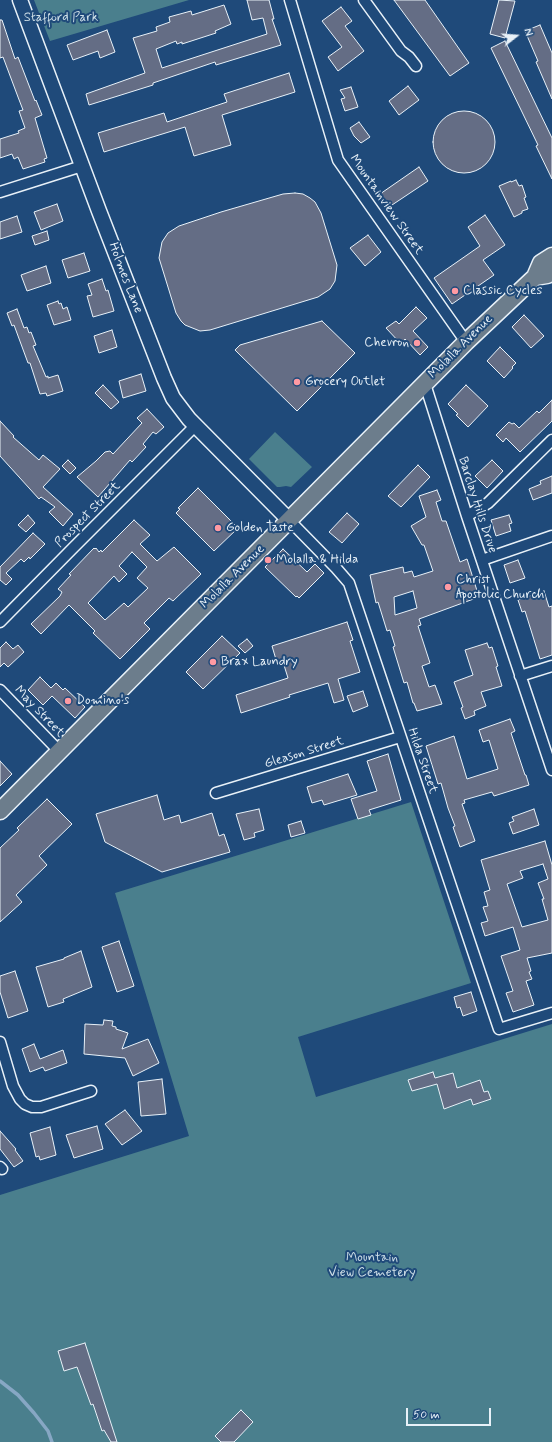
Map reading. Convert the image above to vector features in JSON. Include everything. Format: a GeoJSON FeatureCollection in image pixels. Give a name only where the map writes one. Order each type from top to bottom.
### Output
{"type":"FeatureCollection","features":[{"type":"Feature","properties":{"kind":"main road","name":"Molalla Avenue"},"geometry":{"type":"LineString","coordinates":[[0,811],[466,342],[535,276],[541,263],[552,256]]}},
{"type":"Feature","properties":{"kind":"main road"},"geometry":{"type":"LineString","coordinates":[[535,276],[552,273]]}},
{"type":"Feature","properties":{"kind":"street","name":"Holmes Lane"},"geometry":{"type":"LineString","coordinates":[[20,0],[82,166],[168,387],[180,408],[195,426],[289,520]]}},
{"type":"Feature","properties":{"kind":"street"},"geometry":{"type":"LineString","coordinates":[[364,0],[401,51],[409,57],[416,66]]}},
{"type":"Feature","properties":{"kind":"street","name":"Mountainview Street"},"geometry":{"type":"LineString","coordinates":[[294,1],[338,160],[466,342]]}},
{"type":"Feature","properties":{"kind":"street"},"geometry":{"type":"LineString","coordinates":[[0,192],[82,166]]}},
{"type":"Feature","properties":{"kind":"street","name":"Barclay Hills Drive"},"geometry":{"type":"LineString","coordinates":[[425,384],[467,516],[552,770]]}},
{"type":"Feature","properties":{"kind":"street","name":"Prospect Street"},"geometry":{"type":"LineString","coordinates":[[0,622],[195,426]]}},
{"type":"Feature","properties":{"kind":"street"},"geometry":{"type":"LineString","coordinates":[[467,516],[488,503],[552,440]]}},
{"type":"Feature","properties":{"kind":"street","name":"Hilda Street"},"geometry":{"type":"LineString","coordinates":[[289,520],[349,583],[499,1029],[552,1013]]}},
{"type":"Feature","properties":{"kind":"street"},"geometry":{"type":"LineString","coordinates":[[482,560],[552,536]]}},
{"type":"Feature","properties":{"kind":"street"},"geometry":{"type":"LineString","coordinates":[[520,676],[552,666]]}},
{"type":"Feature","properties":{"kind":"street","name":"May Street"},"geometry":{"type":"LineString","coordinates":[[0,690],[59,751]]}},
{"type":"Feature","properties":{"kind":"street","name":"Gleason Street"},"geometry":{"type":"LineString","coordinates":[[216,793],[400,737]]}},
{"type":"Feature","properties":{"kind":"street"},"geometry":{"type":"LineString","coordinates":[[0,1042],[12,1086],[25,1104],[32,1107],[41,1107],[91,1091]]}},
{"type":"Feature","properties":{"kind":"green space","name":"Stafford Park"},"geometry":{"type":"Polygon","coordinates":[[[34,0],[189,0],[50,41],[34,0]]]}},
{"type":"Feature","properties":{"kind":"green space"},"geometry":{"type":"Polygon","coordinates":[[[275,432],[312,467],[291,487],[277,487],[249,459],[275,432]]]}},
{"type":"Feature","properties":{"kind":"green space","name":"Mountain View Cemetery"},"geometry":{"type":"Polygon","coordinates":[[[411,802],[471,983],[298,1037],[316,1097],[552,1024],[552,1442],[0,1442],[0,1195],[189,1136],[115,893],[411,802]]]}},
{"type":"Feature","properties":{"kind":"building"},"geometry":{"type":"Polygon","coordinates":[[[247,0],[269,0],[274,19],[272,19],[281,45],[216,65],[215,62],[153,83],[153,85],[89,105],[86,94],[145,73],[133,38],[157,31],[156,27],[170,22],[169,17],[191,11],[192,15],[224,5],[231,24],[215,31],[216,33],[182,44],[182,42],[177,44],[176,41],[156,49],[162,68],[267,34],[263,18],[252,20],[247,0]]]}},
{"type":"Feature","properties":{"kind":"building"},"geometry":{"type":"Polygon","coordinates":[[[394,0],[425,0],[469,63],[450,76],[394,0]]]}},
{"type":"Feature","properties":{"kind":"building"},"geometry":{"type":"Polygon","coordinates":[[[499,0],[515,1],[505,38],[490,34],[499,0]]]}},
{"type":"Feature","properties":{"kind":"building"},"geometry":{"type":"Polygon","coordinates":[[[341,7],[352,21],[345,26],[364,51],[338,71],[328,57],[342,47],[322,21],[341,7]]]}},
{"type":"Feature","properties":{"kind":"building"},"geometry":{"type":"Polygon","coordinates":[[[0,20],[2,20],[15,59],[18,57],[42,115],[35,118],[47,158],[44,159],[45,162],[23,169],[18,157],[14,159],[12,154],[0,158],[0,139],[19,133],[18,131],[25,128],[19,111],[23,110],[3,57],[0,58],[0,20]]]}},
{"type":"Feature","properties":{"kind":"building"},"geometry":{"type":"Polygon","coordinates":[[[540,25],[552,53],[552,99],[536,62],[538,61],[525,31],[540,25]]]}},
{"type":"Feature","properties":{"kind":"building"},"geometry":{"type":"Polygon","coordinates":[[[107,30],[115,52],[100,58],[98,51],[73,60],[67,45],[107,30]]]}},
{"type":"Feature","properties":{"kind":"building"},"geometry":{"type":"Polygon","coordinates":[[[505,41],[552,138],[552,179],[536,146],[538,145],[491,48],[505,41]]]}},
{"type":"Feature","properties":{"kind":"building"},"geometry":{"type":"Polygon","coordinates":[[[289,73],[295,92],[222,115],[231,145],[194,156],[185,127],[104,152],[98,133],[164,113],[167,122],[227,102],[224,94],[289,73]]]}},
{"type":"Feature","properties":{"kind":"building"},"geometry":{"type":"Polygon","coordinates":[[[408,86],[419,100],[399,115],[389,101],[408,86]]]}},
{"type":"Feature","properties":{"kind":"building"},"geometry":{"type":"Polygon","coordinates":[[[351,87],[358,107],[345,111],[341,99],[345,98],[340,90],[351,87]]]}},
{"type":"Feature","properties":{"kind":"building"},"geometry":{"type":"Polygon","coordinates":[[[458,111],[470,111],[486,120],[493,130],[495,142],[493,154],[486,164],[470,173],[458,173],[447,168],[438,159],[433,148],[433,136],[438,125],[447,116],[458,111]]]}},
{"type":"Feature","properties":{"kind":"building"},"geometry":{"type":"Polygon","coordinates":[[[359,122],[370,137],[361,143],[354,136],[350,128],[359,122]]]}},
{"type":"Feature","properties":{"kind":"building"},"geometry":{"type":"Polygon","coordinates":[[[419,167],[428,181],[389,207],[380,194],[419,167]]]}},
{"type":"Feature","properties":{"kind":"building"},"geometry":{"type":"Polygon","coordinates":[[[516,180],[519,186],[522,185],[526,197],[524,198],[528,209],[522,211],[522,213],[514,217],[499,186],[516,180]]]}},
{"type":"Feature","properties":{"kind":"building"},"geometry":{"type":"Polygon","coordinates":[[[283,194],[303,194],[310,198],[315,202],[321,213],[337,265],[335,281],[330,289],[318,297],[210,330],[200,331],[185,325],[176,313],[159,258],[162,242],[168,233],[179,226],[221,212],[283,194]]]}},
{"type":"Feature","properties":{"kind":"building"},"geometry":{"type":"Polygon","coordinates":[[[57,204],[63,221],[41,230],[34,212],[57,204]]]}},
{"type":"Feature","properties":{"kind":"building"},"geometry":{"type":"Polygon","coordinates":[[[485,215],[505,245],[483,260],[494,275],[452,304],[434,278],[480,246],[468,227],[485,215]]]}},
{"type":"Feature","properties":{"kind":"building"},"geometry":{"type":"Polygon","coordinates":[[[17,216],[22,232],[0,239],[0,222],[17,216]]]}},
{"type":"Feature","properties":{"kind":"building"},"geometry":{"type":"Polygon","coordinates":[[[47,231],[49,240],[35,245],[32,236],[47,231]]]}},
{"type":"Feature","properties":{"kind":"building"},"geometry":{"type":"Polygon","coordinates":[[[368,235],[381,252],[365,266],[350,248],[368,235]]]}},
{"type":"Feature","properties":{"kind":"building"},"geometry":{"type":"Polygon","coordinates":[[[84,253],[90,271],[68,278],[62,260],[84,253]]]}},
{"type":"Feature","properties":{"kind":"building"},"geometry":{"type":"Polygon","coordinates":[[[46,266],[51,283],[27,291],[21,275],[46,266]]]}},
{"type":"Feature","properties":{"kind":"building"},"geometry":{"type":"Polygon","coordinates":[[[102,279],[106,291],[108,290],[114,311],[93,317],[87,296],[92,295],[88,284],[102,279]]]}},
{"type":"Feature","properties":{"kind":"building"},"geometry":{"type":"Polygon","coordinates":[[[58,301],[59,304],[61,303],[63,309],[67,307],[71,320],[54,325],[47,305],[58,301]]]}},
{"type":"Feature","properties":{"kind":"building"},"geometry":{"type":"Polygon","coordinates":[[[416,307],[427,318],[413,331],[428,347],[420,355],[405,339],[401,344],[386,328],[396,321],[399,324],[416,307]]]}},
{"type":"Feature","properties":{"kind":"building"},"geometry":{"type":"Polygon","coordinates":[[[17,309],[24,328],[27,327],[29,333],[31,332],[36,345],[33,346],[46,377],[48,376],[48,378],[58,375],[63,391],[47,396],[46,393],[40,394],[30,363],[28,363],[14,325],[12,326],[7,313],[17,309]]]}},
{"type":"Feature","properties":{"kind":"building"},"geometry":{"type":"Polygon","coordinates":[[[524,315],[544,336],[531,348],[512,327],[524,315]]]}},
{"type":"Feature","properties":{"kind":"building","name":"Grocery Outlet"},"geometry":{"type":"Polygon","coordinates":[[[322,321],[355,353],[297,411],[235,350],[240,345],[322,321]]]}},
{"type":"Feature","properties":{"kind":"building"},"geometry":{"type":"Polygon","coordinates":[[[112,330],[117,347],[99,353],[94,336],[112,330]]]}},
{"type":"Feature","properties":{"kind":"building"},"geometry":{"type":"Polygon","coordinates":[[[500,347],[516,363],[504,378],[487,361],[500,347]]]}},
{"type":"Feature","properties":{"kind":"building"},"geometry":{"type":"Polygon","coordinates":[[[141,374],[146,391],[123,398],[119,381],[141,374]]]}},
{"type":"Feature","properties":{"kind":"building"},"geometry":{"type":"Polygon","coordinates":[[[103,385],[119,402],[111,409],[95,393],[103,385]]]}},
{"type":"Feature","properties":{"kind":"building"},"geometry":{"type":"Polygon","coordinates":[[[466,385],[488,406],[468,427],[448,404],[466,385]]]}},
{"type":"Feature","properties":{"kind":"building"},"geometry":{"type":"Polygon","coordinates":[[[552,400],[552,421],[520,452],[506,438],[503,442],[496,435],[509,422],[512,424],[514,423],[519,428],[537,411],[539,413],[552,400]]]}},
{"type":"Feature","properties":{"kind":"building"},"geometry":{"type":"Polygon","coordinates":[[[147,409],[164,427],[156,434],[153,432],[143,444],[146,447],[132,462],[130,460],[98,497],[77,477],[105,452],[110,451],[113,454],[142,423],[137,418],[147,409]]]}},
{"type":"Feature","properties":{"kind":"building"},"geometry":{"type":"Polygon","coordinates":[[[0,421],[14,436],[13,437],[39,460],[43,455],[60,469],[43,487],[73,514],[63,526],[49,512],[55,507],[41,497],[39,499],[0,456],[0,421]]]}},
{"type":"Feature","properties":{"kind":"building"},"geometry":{"type":"Polygon","coordinates":[[[68,460],[76,468],[70,474],[62,466],[68,460]]]}},
{"type":"Feature","properties":{"kind":"building"},"geometry":{"type":"Polygon","coordinates":[[[492,460],[503,471],[487,488],[475,476],[492,460]]]}},
{"type":"Feature","properties":{"kind":"building"},"geometry":{"type":"Polygon","coordinates":[[[418,465],[430,477],[401,507],[388,496],[418,465]]]}},
{"type":"Feature","properties":{"kind":"building"},"geometry":{"type":"Polygon","coordinates":[[[552,476],[552,493],[533,500],[529,489],[541,484],[540,481],[552,476]]]}},
{"type":"Feature","properties":{"kind":"building"},"geometry":{"type":"Polygon","coordinates":[[[198,488],[238,528],[214,551],[176,513],[180,509],[178,508],[198,488]]]}},
{"type":"Feature","properties":{"kind":"building"},"geometry":{"type":"Polygon","coordinates":[[[437,490],[441,500],[436,502],[442,521],[446,521],[460,562],[467,559],[479,597],[419,619],[421,625],[418,626],[430,663],[422,666],[429,687],[435,685],[442,704],[417,711],[407,682],[404,683],[393,647],[395,646],[390,630],[387,631],[378,602],[376,603],[370,575],[403,567],[404,573],[412,571],[414,577],[433,571],[424,545],[422,545],[411,526],[426,517],[419,496],[437,490]],[[413,591],[394,597],[395,615],[417,608],[413,591]]]}},
{"type":"Feature","properties":{"kind":"building"},"geometry":{"type":"Polygon","coordinates":[[[347,513],[359,524],[342,543],[329,532],[347,513]]]}},
{"type":"Feature","properties":{"kind":"building"},"geometry":{"type":"Polygon","coordinates":[[[28,515],[35,523],[26,532],[18,525],[28,515]]]}},
{"type":"Feature","properties":{"kind":"building"},"geometry":{"type":"Polygon","coordinates":[[[509,515],[512,523],[509,524],[511,531],[496,536],[491,520],[509,515]]]}},
{"type":"Feature","properties":{"kind":"building"},"geometry":{"type":"Polygon","coordinates":[[[134,520],[150,535],[140,544],[157,561],[174,547],[201,574],[173,601],[169,598],[144,623],[150,629],[120,659],[93,633],[95,631],[69,605],[41,634],[31,624],[60,596],[62,592],[58,589],[71,575],[69,574],[94,548],[96,548],[99,552],[101,550],[102,552],[134,520]],[[132,552],[119,566],[127,574],[119,582],[114,576],[88,603],[105,620],[124,603],[128,607],[148,588],[137,578],[147,567],[132,552]]]}},
{"type":"Feature","properties":{"kind":"building"},"geometry":{"type":"Polygon","coordinates":[[[33,533],[45,544],[30,559],[29,557],[24,562],[21,559],[6,573],[12,579],[6,585],[0,580],[0,567],[33,533]]]}},
{"type":"Feature","properties":{"kind":"building"},"geometry":{"type":"Polygon","coordinates":[[[283,549],[307,572],[315,564],[324,573],[299,598],[297,596],[296,597],[265,567],[283,549]]]}},
{"type":"Feature","properties":{"kind":"building"},"geometry":{"type":"Polygon","coordinates":[[[518,560],[525,578],[510,583],[504,565],[518,560]]]}},
{"type":"Feature","properties":{"kind":"building"},"geometry":{"type":"Polygon","coordinates":[[[544,591],[549,607],[552,606],[552,655],[540,659],[525,611],[522,612],[518,600],[544,591]]]}},
{"type":"Feature","properties":{"kind":"building"},"geometry":{"type":"Polygon","coordinates":[[[347,622],[353,640],[350,641],[360,672],[338,679],[344,700],[334,703],[328,683],[289,695],[290,697],[241,713],[236,695],[288,678],[283,662],[277,663],[272,646],[347,622]]]}},
{"type":"Feature","properties":{"kind":"building","name":"Brax Laundry"},"geometry":{"type":"Polygon","coordinates":[[[222,636],[240,653],[203,689],[186,672],[222,636]]]}},
{"type":"Feature","properties":{"kind":"building"},"geometry":{"type":"Polygon","coordinates":[[[247,639],[253,646],[245,653],[238,646],[247,639]]]}},
{"type":"Feature","properties":{"kind":"building"},"geometry":{"type":"Polygon","coordinates":[[[6,642],[13,649],[18,645],[24,652],[8,667],[4,663],[0,667],[0,648],[6,642]]]}},
{"type":"Feature","properties":{"kind":"building"},"geometry":{"type":"Polygon","coordinates":[[[487,643],[489,648],[492,647],[502,686],[481,692],[486,706],[474,711],[475,715],[465,719],[461,708],[463,707],[454,682],[473,675],[465,650],[487,643]]]}},
{"type":"Feature","properties":{"kind":"building"},"geometry":{"type":"Polygon","coordinates":[[[40,677],[51,688],[56,683],[63,690],[65,688],[85,707],[75,718],[52,696],[43,705],[28,690],[40,677]]]}},
{"type":"Feature","properties":{"kind":"building"},"geometry":{"type":"Polygon","coordinates":[[[363,691],[368,706],[353,712],[347,696],[363,691]]]}},
{"type":"Feature","properties":{"kind":"building"},"geometry":{"type":"Polygon","coordinates":[[[510,719],[515,731],[511,733],[529,785],[494,796],[492,792],[464,800],[465,803],[462,804],[475,841],[460,847],[441,783],[438,784],[426,746],[454,736],[467,779],[498,769],[489,740],[483,742],[479,730],[510,719]]]}},
{"type":"Feature","properties":{"kind":"building"},"geometry":{"type":"Polygon","coordinates":[[[388,754],[401,800],[369,810],[371,815],[358,819],[351,799],[377,791],[367,761],[388,754]]]}},
{"type":"Feature","properties":{"kind":"building"},"geometry":{"type":"Polygon","coordinates":[[[0,761],[12,774],[0,786],[0,761]]]}},
{"type":"Feature","properties":{"kind":"building"},"geometry":{"type":"Polygon","coordinates":[[[348,774],[357,795],[324,805],[322,800],[312,803],[307,787],[348,774]]]}},
{"type":"Feature","properties":{"kind":"building"},"geometry":{"type":"Polygon","coordinates":[[[157,795],[164,820],[179,815],[181,823],[212,813],[219,836],[224,834],[230,852],[162,872],[105,842],[96,814],[157,795]]]}},
{"type":"Feature","properties":{"kind":"building"},"geometry":{"type":"Polygon","coordinates":[[[47,799],[72,824],[39,856],[47,865],[16,895],[22,902],[0,922],[0,848],[19,830],[17,828],[47,799]]]}},
{"type":"Feature","properties":{"kind":"building"},"geometry":{"type":"Polygon","coordinates":[[[259,809],[264,830],[254,833],[255,837],[244,840],[236,814],[259,809]]]}},
{"type":"Feature","properties":{"kind":"building"},"geometry":{"type":"Polygon","coordinates":[[[534,809],[539,825],[513,834],[509,823],[514,821],[512,817],[534,809]]]}},
{"type":"Feature","properties":{"kind":"building"},"geometry":{"type":"Polygon","coordinates":[[[301,821],[305,833],[291,837],[288,825],[301,821]]]}},
{"type":"Feature","properties":{"kind":"building"},"geometry":{"type":"Polygon","coordinates":[[[545,841],[552,865],[552,953],[527,958],[531,971],[529,972],[532,979],[526,981],[534,1005],[513,1012],[506,993],[513,991],[501,956],[520,950],[513,927],[485,936],[481,923],[488,921],[483,907],[488,906],[484,892],[490,890],[481,860],[545,841]],[[543,864],[520,871],[523,878],[507,884],[522,927],[548,920],[542,899],[544,899],[538,883],[548,879],[543,864]]]}},
{"type":"Feature","properties":{"kind":"building"},"geometry":{"type":"Polygon","coordinates":[[[119,941],[134,986],[117,992],[102,947],[119,941]]]}},
{"type":"Feature","properties":{"kind":"building"},"geometry":{"type":"Polygon","coordinates":[[[81,951],[92,987],[63,999],[64,1002],[48,1007],[36,967],[64,959],[81,951]]]}},
{"type":"Feature","properties":{"kind":"building"},"geometry":{"type":"Polygon","coordinates":[[[15,971],[28,1011],[8,1018],[0,992],[0,976],[15,971]]]}},
{"type":"Feature","properties":{"kind":"building"},"geometry":{"type":"Polygon","coordinates":[[[471,992],[477,1011],[463,1016],[460,1007],[457,1008],[454,997],[471,992]]]}},
{"type":"Feature","properties":{"kind":"building"},"geometry":{"type":"Polygon","coordinates":[[[104,1020],[113,1021],[112,1026],[128,1033],[122,1049],[148,1039],[159,1063],[133,1076],[125,1058],[84,1054],[85,1024],[103,1025],[104,1020]]]}},
{"type":"Feature","properties":{"kind":"building"},"geometry":{"type":"Polygon","coordinates":[[[34,1044],[40,1059],[63,1050],[67,1063],[45,1071],[43,1067],[30,1072],[22,1049],[34,1044]]]}},
{"type":"Feature","properties":{"kind":"building"},"geometry":{"type":"Polygon","coordinates":[[[433,1072],[435,1078],[453,1073],[457,1088],[480,1080],[484,1092],[488,1091],[491,1099],[473,1105],[471,1099],[444,1109],[437,1084],[412,1091],[408,1080],[433,1072]]]}},
{"type":"Feature","properties":{"kind":"building"},"geometry":{"type":"Polygon","coordinates":[[[162,1079],[166,1114],[141,1116],[138,1082],[162,1079]]]}},
{"type":"Feature","properties":{"kind":"building"},"geometry":{"type":"Polygon","coordinates":[[[125,1110],[142,1131],[122,1145],[105,1124],[125,1110]]]}},
{"type":"Feature","properties":{"kind":"building"},"geometry":{"type":"Polygon","coordinates":[[[97,1126],[103,1149],[74,1158],[66,1135],[97,1126]]]}},
{"type":"Feature","properties":{"kind":"building"},"geometry":{"type":"Polygon","coordinates":[[[50,1127],[56,1155],[40,1160],[39,1156],[36,1157],[30,1133],[50,1127]]]}},
{"type":"Feature","properties":{"kind":"building"},"geometry":{"type":"Polygon","coordinates":[[[0,1131],[16,1149],[15,1150],[23,1161],[14,1167],[0,1149],[0,1131]]]}},
{"type":"Feature","properties":{"kind":"building"},"geometry":{"type":"Polygon","coordinates":[[[85,1343],[117,1442],[111,1442],[104,1430],[102,1431],[93,1404],[91,1405],[77,1367],[64,1371],[58,1351],[85,1343]]]}},
{"type":"Feature","properties":{"kind":"building"},"geometry":{"type":"Polygon","coordinates":[[[241,1410],[253,1422],[234,1442],[221,1442],[215,1436],[241,1410]]]}},
{"type":"Feature","properties":{"kind":"waterway"},"geometry":{"type":"LineString","coordinates":[[0,1381],[18,1395],[34,1413],[48,1431],[52,1442]]}},
{"type":"Feature","properties":{"kind":"place","name":"Classic Cycles"},"geometry":{"type":"Point","coordinates":[455,291]}},
{"type":"Feature","properties":{"kind":"place","name":"Chevron"},"geometry":{"type":"Point","coordinates":[417,343]}},
{"type":"Feature","properties":{"kind":"place","name":"Grocery Outlet"},"geometry":{"type":"Point","coordinates":[297,382]}},
{"type":"Feature","properties":{"kind":"place","name":"Golden Taste"},"geometry":{"type":"Point","coordinates":[218,528]}},
{"type":"Feature","properties":{"kind":"place","name":"Molalla & Hilda"},"geometry":{"type":"Point","coordinates":[268,560]}},
{"type":"Feature","properties":{"kind":"place","name":"Christ Apostolic Church"},"geometry":{"type":"Point","coordinates":[448,587]}},
{"type":"Feature","properties":{"kind":"place","name":"Brax Laundry"},"geometry":{"type":"Point","coordinates":[213,662]}},
{"type":"Feature","properties":{"kind":"place","name":"Domino's"},"geometry":{"type":"Point","coordinates":[68,701]}}]}
